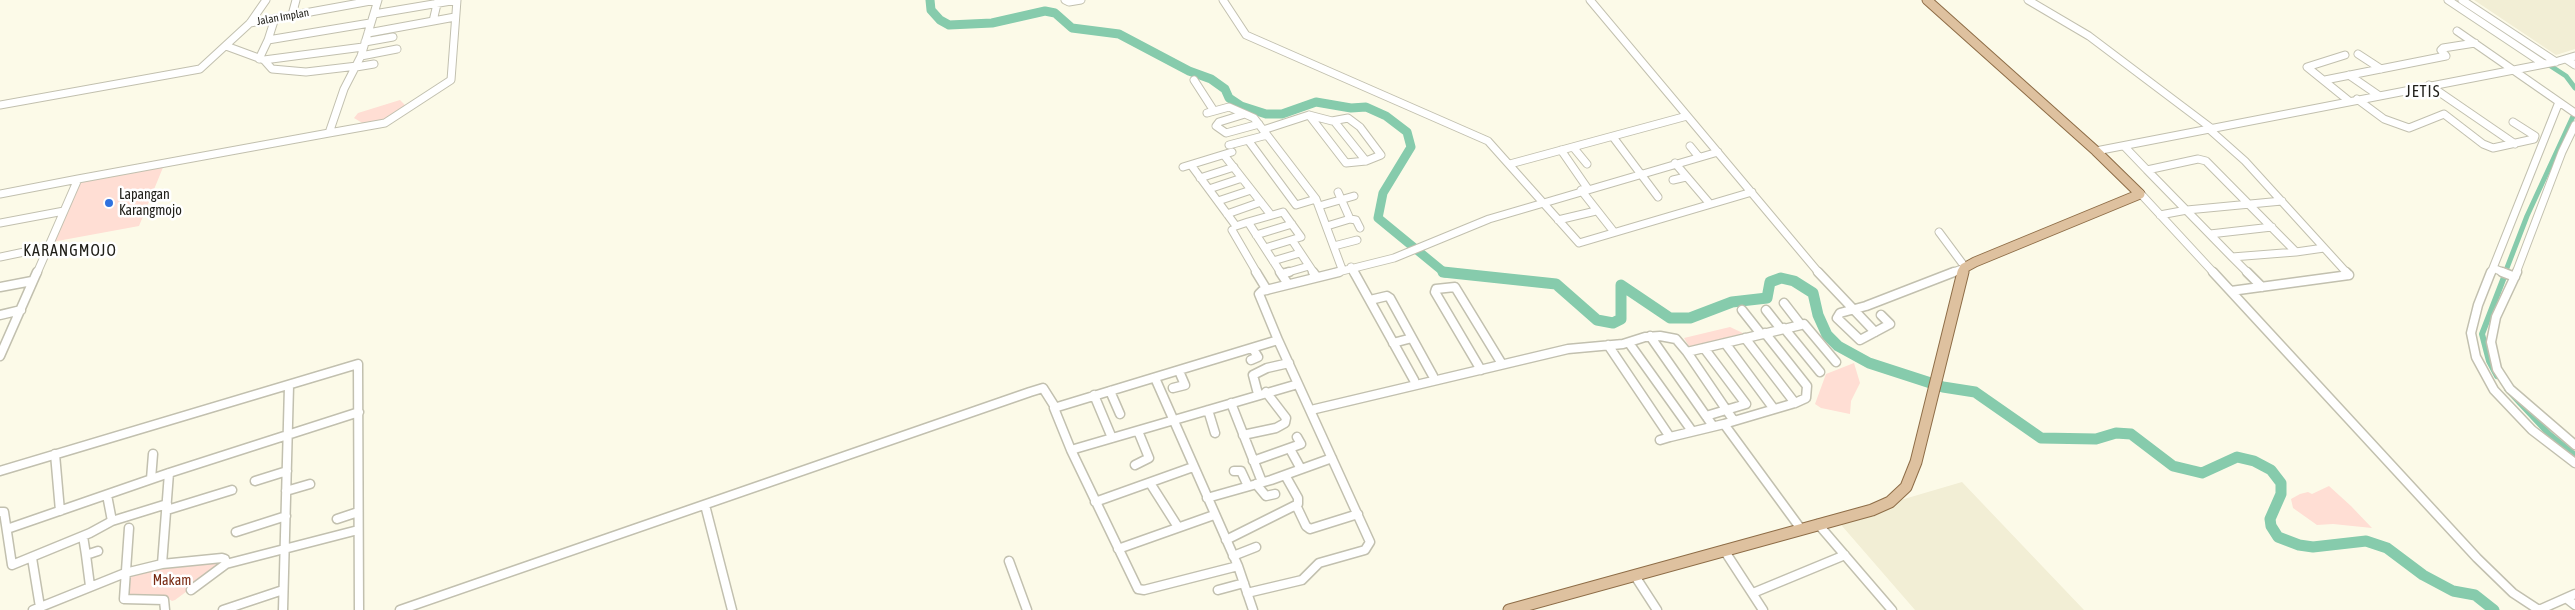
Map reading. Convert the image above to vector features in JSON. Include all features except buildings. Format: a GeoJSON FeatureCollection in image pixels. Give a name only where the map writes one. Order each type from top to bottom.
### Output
{"type":"FeatureCollection","features":[{"type":"Feature","properties":{"kind":"main road"},"geometry":{"type":"LineString","coordinates":[[1509,610],[1881,507],[1900,495],[1909,481],[1914,467],[1965,268],[2128,201],[2140,193],[2096,151],[1927,0]]}},
{"type":"Feature","properties":{"kind":"street"},"geometry":{"type":"LineString","coordinates":[[0,105],[194,71],[204,66],[250,23],[266,0]]}},
{"type":"Feature","properties":{"kind":"street"},"geometry":{"type":"LineString","coordinates":[[292,15],[296,0],[300,0]]}},
{"type":"Feature","properties":{"kind":"street"},"geometry":{"type":"LineString","coordinates":[[329,132],[344,89],[361,56],[377,0]]}},
{"type":"Feature","properties":{"kind":"street","name":"Jalan Implan"},"geometry":{"type":"LineString","coordinates":[[250,23],[377,0]]}},
{"type":"Feature","properties":{"kind":"street"},"geometry":{"type":"LineString","coordinates":[[408,9],[410,0]]}},
{"type":"Feature","properties":{"kind":"street"},"geometry":{"type":"LineString","coordinates":[[0,194],[386,123],[451,80],[457,0],[374,14]]}},
{"type":"Feature","properties":{"kind":"street"},"geometry":{"type":"LineString","coordinates":[[1065,0],[1069,2],[1081,0]]}},
{"type":"Feature","properties":{"kind":"street"},"geometry":{"type":"LineString","coordinates":[[1224,0],[1246,35],[1483,138],[1497,149],[1578,243],[1752,192]]}},
{"type":"Feature","properties":{"kind":"street"},"geometry":{"type":"LineString","coordinates":[[1590,0],[1851,309],[1875,332]]}},
{"type":"Feature","properties":{"kind":"street"},"geometry":{"type":"LineString","coordinates":[[2028,0],[2089,36],[2210,128],[2234,150],[2349,275],[2231,291]]}},
{"type":"Feature","properties":{"kind":"street"},"geometry":{"type":"LineString","coordinates":[[2448,0],[2544,64]]}},
{"type":"Feature","properties":{"kind":"street"},"geometry":{"type":"LineString","coordinates":[[2462,0],[2556,62]]}},
{"type":"Feature","properties":{"kind":"street"},"geometry":{"type":"LineString","coordinates":[[433,21],[438,2]]}},
{"type":"Feature","properties":{"kind":"street"},"geometry":{"type":"LineString","coordinates":[[395,28],[399,10]]}},
{"type":"Feature","properties":{"kind":"street"},"geometry":{"type":"LineString","coordinates":[[368,32],[455,17]]}},
{"type":"Feature","properties":{"kind":"street"},"geometry":{"type":"LineString","coordinates":[[261,59],[275,18]]}},
{"type":"Feature","properties":{"kind":"street"},"geometry":{"type":"LineString","coordinates":[[268,40],[370,23]]}},
{"type":"Feature","properties":{"kind":"street"},"geometry":{"type":"LineString","coordinates":[[2457,31],[2575,113]]}},
{"type":"Feature","properties":{"kind":"street"},"geometry":{"type":"LineString","coordinates":[[223,48],[261,59],[364,44],[393,37]]}},
{"type":"Feature","properties":{"kind":"street"},"geometry":{"type":"LineString","coordinates":[[2324,80],[2446,56],[2441,50],[2443,48],[2476,43]]}},
{"type":"Feature","properties":{"kind":"street"},"geometry":{"type":"LineString","coordinates":[[361,56],[397,49]]}},
{"type":"Feature","properties":{"kind":"street"},"geometry":{"type":"LineString","coordinates":[[2358,54],[2381,70]]}},
{"type":"Feature","properties":{"kind":"street"},"geometry":{"type":"LineString","coordinates":[[2345,55],[2307,67],[2348,101]]}},
{"type":"Feature","properties":{"kind":"street"},"geometry":{"type":"LineString","coordinates":[[2096,151],[2429,85],[2556,62],[2575,56]]}},
{"type":"Feature","properties":{"kind":"street"},"geometry":{"type":"LineString","coordinates":[[261,59],[272,69],[306,72],[374,64]]}},
{"type":"Feature","properties":{"kind":"street"},"geometry":{"type":"LineString","coordinates":[[2566,59],[2575,65]]}},
{"type":"Feature","properties":{"kind":"street"},"geometry":{"type":"LineString","coordinates":[[2349,75],[2378,95]]}},
{"type":"Feature","properties":{"kind":"street"},"geometry":{"type":"LineString","coordinates":[[1194,80],[1211,112],[1228,107],[1252,116],[1263,130],[1317,203],[1342,269]]}},
{"type":"Feature","properties":{"kind":"street"},"geometry":{"type":"LineString","coordinates":[[2429,85],[2515,144]]}},
{"type":"Feature","properties":{"kind":"street"},"geometry":{"type":"LineString","coordinates":[[2358,99],[2384,119],[2408,128],[2443,114],[2486,146],[2497,147],[2530,141],[2535,136]]}},
{"type":"Feature","properties":{"kind":"street"},"geometry":{"type":"LineString","coordinates":[[2562,104],[2472,322],[2471,338],[2476,357],[2486,379],[2511,410],[2532,430],[2575,463]]}},
{"type":"Feature","properties":{"kind":"street"},"geometry":{"type":"LineString","coordinates":[[1245,114],[1218,122],[1216,126],[1223,133],[1226,133],[1263,130],[1309,115],[1334,121],[1349,118],[1360,127],[1381,153],[1366,161],[1346,163],[1309,115]]}},
{"type":"Feature","properties":{"kind":"street"},"geometry":{"type":"LineString","coordinates":[[1510,164],[1687,116]]}},
{"type":"Feature","properties":{"kind":"street"},"geometry":{"type":"LineString","coordinates":[[1334,121],[1366,161]]}},
{"type":"Feature","properties":{"kind":"street"},"geometry":{"type":"LineString","coordinates":[[2513,122],[2535,136],[2546,139]]}},
{"type":"Feature","properties":{"kind":"street"},"geometry":{"type":"LineString","coordinates":[[2575,125],[2562,152],[2513,276],[2493,331],[2491,342],[2494,361],[2501,376],[2520,399],[2575,445]]}},
{"type":"Feature","properties":{"kind":"street"},"geometry":{"type":"LineString","coordinates":[[1183,167],[1224,155],[1263,130]]}},
{"type":"Feature","properties":{"kind":"street"},"geometry":{"type":"LineString","coordinates":[[1613,137],[1658,197]]}},
{"type":"Feature","properties":{"kind":"street"},"geometry":{"type":"LineString","coordinates":[[1248,140],[1296,205],[1317,203],[1340,195],[1354,196]]}},
{"type":"Feature","properties":{"kind":"street"},"geometry":{"type":"LineString","coordinates":[[1690,146],[1699,157]]}},
{"type":"Feature","properties":{"kind":"street"},"geometry":{"type":"LineString","coordinates":[[2124,146],[2262,287]]}},
{"type":"Feature","properties":{"kind":"street"},"geometry":{"type":"LineString","coordinates":[[1573,147],[1587,164]]}},
{"type":"Feature","properties":{"kind":"street"},"geometry":{"type":"LineString","coordinates":[[1561,150],[1596,211],[1614,232]]}},
{"type":"Feature","properties":{"kind":"street"},"geometry":{"type":"LineString","coordinates":[[1247,593],[1302,580],[1318,563],[1368,548],[1370,539],[1278,340],[1260,299],[1260,293],[1342,269],[1386,260],[1414,250],[1421,245],[1457,230],[1542,202],[1718,152]]}},
{"type":"Feature","properties":{"kind":"street"},"geometry":{"type":"LineString","coordinates":[[1224,155],[1271,215]]}},
{"type":"Feature","properties":{"kind":"street"},"geometry":{"type":"LineString","coordinates":[[2147,170],[2203,159],[2296,252]]}},
{"type":"Feature","properties":{"kind":"street"},"geometry":{"type":"LineString","coordinates":[[1676,164],[1710,204]]}},
{"type":"Feature","properties":{"kind":"street"},"geometry":{"type":"LineString","coordinates":[[1191,165],[1236,226],[1283,212],[1301,237],[1265,248]]}},
{"type":"Feature","properties":{"kind":"street"},"geometry":{"type":"LineString","coordinates":[[1200,178],[1234,167]]}},
{"type":"Feature","properties":{"kind":"street"},"geometry":{"type":"LineString","coordinates":[[1673,180],[1686,177]]}},
{"type":"Feature","properties":{"kind":"street"},"geometry":{"type":"LineString","coordinates":[[1209,189],[1242,178]]}},
{"type":"Feature","properties":{"kind":"street"},"geometry":{"type":"LineString","coordinates":[[0,356],[3,344],[21,310],[78,179]]}},
{"type":"Feature","properties":{"kind":"street"},"geometry":{"type":"LineString","coordinates":[[1218,201],[1251,190]]}},
{"type":"Feature","properties":{"kind":"street"},"geometry":{"type":"LineString","coordinates":[[2140,193],[2477,558],[2513,593],[2539,610],[2570,596],[2575,606]]}},
{"type":"Feature","properties":{"kind":"street"},"geometry":{"type":"LineString","coordinates":[[1340,195],[1350,219]]}},
{"type":"Feature","properties":{"kind":"street"},"geometry":{"type":"LineString","coordinates":[[2160,215],[2187,210],[2282,201]]}},
{"type":"Feature","properties":{"kind":"street"},"geometry":{"type":"LineString","coordinates":[[1227,214],[1260,202]]}},
{"type":"Feature","properties":{"kind":"street"},"geometry":{"type":"LineString","coordinates":[[0,223],[64,211]]}},
{"type":"Feature","properties":{"kind":"street"},"geometry":{"type":"LineString","coordinates":[[1558,220],[1596,211]]}},
{"type":"Feature","properties":{"kind":"street"},"geometry":{"type":"LineString","coordinates":[[1327,226],[1350,219],[1356,220],[1360,228]]}},
{"type":"Feature","properties":{"kind":"street"},"geometry":{"type":"LineString","coordinates":[[1248,222],[1288,284]]}},
{"type":"Feature","properties":{"kind":"street"},"geometry":{"type":"LineString","coordinates":[[1256,234],[1292,224]]}},
{"type":"Feature","properties":{"kind":"street"},"geometry":{"type":"LineString","coordinates":[[2210,234],[2272,227]]}},
{"type":"Feature","properties":{"kind":"street"},"geometry":{"type":"LineString","coordinates":[[1232,230],[1267,290]]}},
{"type":"Feature","properties":{"kind":"street"},"geometry":{"type":"LineString","coordinates":[[1881,315],[1891,323],[1860,340],[1837,318],[1840,313],[1866,306],[1965,268],[1939,232]]}},
{"type":"Feature","properties":{"kind":"street"},"geometry":{"type":"LineString","coordinates":[[1292,240],[1316,276]]}},
{"type":"Feature","properties":{"kind":"street"},"geometry":{"type":"LineString","coordinates":[[1334,246],[1357,240]]}},
{"type":"Feature","properties":{"kind":"street"},"geometry":{"type":"LineString","coordinates":[[0,257],[48,247]]}},
{"type":"Feature","properties":{"kind":"street"},"geometry":{"type":"LineString","coordinates":[[2232,257],[2324,248]]}},
{"type":"Feature","properties":{"kind":"street"},"geometry":{"type":"LineString","coordinates":[[1273,261],[1300,253]]}},
{"type":"Feature","properties":{"kind":"street"},"geometry":{"type":"LineString","coordinates":[[1282,274],[1309,266]]}},
{"type":"Feature","properties":{"kind":"street"},"geometry":{"type":"LineString","coordinates":[[1351,267],[1414,380]]}},
{"type":"Feature","properties":{"kind":"street"},"geometry":{"type":"LineString","coordinates":[[2495,269],[2513,276]]}},
{"type":"Feature","properties":{"kind":"street"},"geometry":{"type":"LineString","coordinates":[[0,287],[32,281]]}},
{"type":"Feature","properties":{"kind":"street"},"geometry":{"type":"LineString","coordinates":[[1481,370],[1435,292],[1436,288],[1455,287],[1502,364]]}},
{"type":"Feature","properties":{"kind":"street"},"geometry":{"type":"LineString","coordinates":[[1370,300],[1389,296],[1433,376]]}},
{"type":"Feature","properties":{"kind":"street"},"geometry":{"type":"LineString","coordinates":[[1784,303],[1836,362]]}},
{"type":"Feature","properties":{"kind":"street"},"geometry":{"type":"LineString","coordinates":[[0,315],[21,310]]}},
{"type":"Feature","properties":{"kind":"street"},"geometry":{"type":"LineString","coordinates":[[1660,440],[1724,424],[1806,398],[1807,386],[1742,310]]}},
{"type":"Feature","properties":{"kind":"street"},"geometry":{"type":"LineString","coordinates":[[1766,310],[1820,372]]}},
{"type":"Feature","properties":{"kind":"street"},"geometry":{"type":"LineString","coordinates":[[1687,352],[1801,324]]}},
{"type":"Feature","properties":{"kind":"street"},"geometry":{"type":"LineString","coordinates":[[1650,336],[1713,426]]}},
{"type":"Feature","properties":{"kind":"street"},"geometry":{"type":"LineString","coordinates":[[1311,410],[1568,349],[1629,343],[1650,336],[1676,339],[1734,421]]}},
{"type":"Feature","properties":{"kind":"street"},"geometry":{"type":"LineString","coordinates":[[1393,343],[1412,338]]}},
{"type":"Feature","properties":{"kind":"street"},"geometry":{"type":"LineString","coordinates":[[1744,338],[1795,403]]}},
{"type":"Feature","properties":{"kind":"street"},"geometry":{"type":"LineString","coordinates":[[1055,407],[1278,340]]}},
{"type":"Feature","properties":{"kind":"street"},"geometry":{"type":"LineString","coordinates":[[1629,343],[1692,431]]}},
{"type":"Feature","properties":{"kind":"street"},"geometry":{"type":"LineString","coordinates":[[1725,343],[1774,409]]}},
{"type":"Feature","properties":{"kind":"street"},"geometry":{"type":"LineString","coordinates":[[1608,345],[1670,437]]}},
{"type":"Feature","properties":{"kind":"street"},"geometry":{"type":"LineString","coordinates":[[1252,360],[1258,357],[1254,348]]}},
{"type":"Feature","properties":{"kind":"street"},"geometry":{"type":"LineString","coordinates":[[1704,348],[1746,404],[1706,416]]}},
{"type":"Feature","properties":{"kind":"street"},"geometry":{"type":"LineString","coordinates":[[1243,435],[1276,428],[1285,423],[1286,418],[1262,394],[1253,375],[1267,368],[1289,363]]}},
{"type":"Feature","properties":{"kind":"street"},"geometry":{"type":"LineString","coordinates":[[0,471],[358,364],[359,610]]}},
{"type":"Feature","properties":{"kind":"street"},"geometry":{"type":"LineString","coordinates":[[1173,388],[1185,385],[1179,371]]}},
{"type":"Feature","properties":{"kind":"street"},"geometry":{"type":"LineString","coordinates":[[1155,378],[1238,566],[1253,610]]}},
{"type":"Feature","properties":{"kind":"street"},"geometry":{"type":"LineString","coordinates":[[1071,450],[1298,384]]}},
{"type":"Feature","properties":{"kind":"street"},"geometry":{"type":"LineString","coordinates":[[283,610],[289,386]]}},
{"type":"Feature","properties":{"kind":"street"},"geometry":{"type":"LineString","coordinates":[[400,610],[1042,388],[1055,407],[1054,410],[1071,450],[1133,584],[1141,590],[1238,566]]}},
{"type":"Feature","properties":{"kind":"street"},"geometry":{"type":"LineString","coordinates":[[1110,391],[1120,414]]}},
{"type":"Feature","properties":{"kind":"street"},"geometry":{"type":"LineString","coordinates":[[1094,395],[1112,438]]}},
{"type":"Feature","properties":{"kind":"street"},"geometry":{"type":"LineString","coordinates":[[1230,403],[1253,461],[1256,484]]}},
{"type":"Feature","properties":{"kind":"street"},"geometry":{"type":"LineString","coordinates":[[1208,410],[1215,433]]}},
{"type":"Feature","properties":{"kind":"street"},"geometry":{"type":"LineString","coordinates":[[4,527],[359,412]]}},
{"type":"Feature","properties":{"kind":"street"},"geometry":{"type":"LineString","coordinates":[[1724,424],[1801,529]]}},
{"type":"Feature","properties":{"kind":"street"},"geometry":{"type":"LineString","coordinates":[[1135,465],[1149,458],[1138,431]]}},
{"type":"Feature","properties":{"kind":"street"},"geometry":{"type":"LineString","coordinates":[[1253,461],[1301,444],[1297,437]]}},
{"type":"Feature","properties":{"kind":"street"},"geometry":{"type":"LineString","coordinates":[[1290,449],[1301,469]]}},
{"type":"Feature","properties":{"kind":"street"},"geometry":{"type":"LineString","coordinates":[[55,454],[60,510]]}},
{"type":"Feature","properties":{"kind":"street"},"geometry":{"type":"LineString","coordinates":[[151,480],[153,454]]}},
{"type":"Feature","properties":{"kind":"street"},"geometry":{"type":"LineString","coordinates":[[1207,498],[1285,475],[1332,458]]}},
{"type":"Feature","properties":{"kind":"street"},"geometry":{"type":"LineString","coordinates":[[1095,502],[1193,467]]}},
{"type":"Feature","properties":{"kind":"street"},"geometry":{"type":"LineString","coordinates":[[255,481],[287,471]]}},
{"type":"Feature","properties":{"kind":"street"},"geometry":{"type":"LineString","coordinates":[[1234,472],[1240,471],[1256,484],[1265,495],[1276,494]]}},
{"type":"Feature","properties":{"kind":"street"},"geometry":{"type":"LineString","coordinates":[[162,564],[169,473]]}},
{"type":"Feature","properties":{"kind":"street"},"geometry":{"type":"LineString","coordinates":[[1285,475],[1298,498],[1296,506],[1306,526],[1310,529],[1358,514]]}},
{"type":"Feature","properties":{"kind":"street"},"geometry":{"type":"LineString","coordinates":[[1150,483],[1161,497],[1178,527]]}},
{"type":"Feature","properties":{"kind":"street"},"geometry":{"type":"LineString","coordinates":[[286,491],[310,484]]}},
{"type":"Feature","properties":{"kind":"street"},"geometry":{"type":"LineString","coordinates":[[0,512],[4,512],[4,527],[11,565],[83,536],[112,521],[232,490]]}},
{"type":"Feature","properties":{"kind":"street"},"geometry":{"type":"LineString","coordinates":[[107,495],[112,521]]}},
{"type":"Feature","properties":{"kind":"street"},"geometry":{"type":"LineString","coordinates":[[705,505],[732,610]]}},
{"type":"Feature","properties":{"kind":"street"},"geometry":{"type":"LineString","coordinates":[[1226,540],[1296,506]]}},
{"type":"Feature","properties":{"kind":"street"},"geometry":{"type":"LineString","coordinates":[[337,519],[358,512]]}},
{"type":"Feature","properties":{"kind":"street"},"geometry":{"type":"LineString","coordinates":[[1118,549],[1214,515]]}},
{"type":"Feature","properties":{"kind":"street"},"geometry":{"type":"LineString","coordinates":[[236,532],[286,516]]}},
{"type":"Feature","properties":{"kind":"street"},"geometry":{"type":"LineString","coordinates":[[1818,524],[1892,610]]}},
{"type":"Feature","properties":{"kind":"street"},"geometry":{"type":"LineString","coordinates":[[129,528],[124,573],[124,599],[164,600],[165,610]]}},
{"type":"Feature","properties":{"kind":"street"},"geometry":{"type":"LineString","coordinates":[[191,590],[226,564],[286,546],[358,530]]}},
{"type":"Feature","properties":{"kind":"street"},"geometry":{"type":"LineString","coordinates":[[83,536],[90,586]]}},
{"type":"Feature","properties":{"kind":"street"},"geometry":{"type":"LineString","coordinates":[[0,553],[9,548]]}},
{"type":"Feature","properties":{"kind":"street"},"geometry":{"type":"LineString","coordinates":[[1233,556],[1256,548]]}},
{"type":"Feature","properties":{"kind":"street"},"geometry":{"type":"LineString","coordinates":[[1724,550],[1763,610]]}},
{"type":"Feature","properties":{"kind":"street"},"geometry":{"type":"LineString","coordinates":[[86,555],[98,551]]}},
{"type":"Feature","properties":{"kind":"street"},"geometry":{"type":"LineString","coordinates":[[1753,593],[1845,555]]}},
{"type":"Feature","properties":{"kind":"street"},"geometry":{"type":"LineString","coordinates":[[32,558],[37,608],[124,573],[162,564],[222,558],[225,559],[226,564]]}},
{"type":"Feature","properties":{"kind":"street"},"geometry":{"type":"LineString","coordinates":[[1009,561],[1027,610]]}},
{"type":"Feature","properties":{"kind":"street"},"geometry":{"type":"LineString","coordinates":[[1635,576],[1657,610]]}},
{"type":"Feature","properties":{"kind":"street"},"geometry":{"type":"LineString","coordinates":[[1218,590],[1244,583]]}},
{"type":"Feature","properties":{"kind":"street"},"geometry":{"type":"LineString","coordinates":[[223,610],[251,605],[283,590]]}},
{"type":"Feature","properties":{"kind":"shaded area"},"geometry":{"type":"Polygon","coordinates":[[[2474,0],[2575,0],[2575,49],[2556,55],[2474,0]]]}},
{"type":"Feature","properties":{"kind":"shaded area"},"geometry":{"type":"Polygon","coordinates":[[[1962,482],[2084,610],[1915,610],[1836,519],[1962,482]]]}},
{"type":"Feature","properties":{"kind":"green space"},"geometry":{"type":"Polygon","coordinates":[[[400,100],[405,105],[402,109],[382,120],[364,124],[354,118],[358,113],[400,100]]]}},
{"type":"Feature","properties":{"kind":"green space","name":"Lapangan Karangmojo"},"geometry":{"type":"Polygon","coordinates":[[[164,165],[139,226],[52,242],[79,180],[164,165]]]}},
{"type":"Feature","properties":{"kind":"green space"},"geometry":{"type":"Polygon","coordinates":[[[1730,327],[1747,335],[1690,348],[1684,338],[1730,327]]]}},
{"type":"Feature","properties":{"kind":"green space"},"geometry":{"type":"Polygon","coordinates":[[[1854,363],[1860,383],[1851,401],[1850,414],[1821,408],[1815,404],[1826,374],[1854,363]]]}},
{"type":"Feature","properties":{"kind":"green space"},"geometry":{"type":"Polygon","coordinates":[[[2329,486],[2372,528],[2333,524],[2317,525],[2293,508],[2291,499],[2308,492],[2312,494],[2329,486]]]}},
{"type":"Feature","properties":{"kind":"green space","name":"Makam"},"geometry":{"type":"Polygon","coordinates":[[[222,561],[221,566],[175,600],[172,601],[166,597],[126,598],[126,576],[151,568],[222,561]]]}},
{"type":"Feature","properties":{"kind":"waterway"},"geometry":{"type":"LineString","coordinates":[[930,0],[931,10],[940,20],[949,25],[992,23],[1045,11],[1055,13],[1072,28],[1119,34],[1189,71],[1211,79],[1225,89],[1229,98],[1241,106],[1266,114],[1282,114],[1316,102],[1351,108],[1366,107],[1386,116],[1407,132],[1411,147],[1383,193],[1378,218],[1444,272]]}},
{"type":"Feature","properties":{"kind":"waterway"},"geometry":{"type":"LineString","coordinates":[[2546,63],[2566,76],[2575,88]]}},
{"type":"Feature","properties":{"kind":"waterway"},"geometry":{"type":"LineString","coordinates":[[2505,273],[2527,216],[2575,112]]}},
{"type":"Feature","properties":{"kind":"waterway"},"geometry":{"type":"LineString","coordinates":[[1444,272],[1556,284],[1597,320],[1613,323],[1621,319],[1621,285],[1670,318],[1690,318],[1732,302],[1767,298],[1770,282],[1781,278],[1794,281],[1813,293],[1818,315],[1827,335],[1838,346],[1869,363],[1943,387],[1975,392],[2041,438],[2096,439],[2116,433],[2131,434],[2173,466],[2202,473],[2237,457],[2254,461],[2271,470],[2281,483],[2281,494],[2270,519],[2271,526],[2278,537],[2299,545],[2313,547],[2366,541],[2387,548],[2423,575],[2453,591],[2475,595],[2494,610]]}},
{"type":"Feature","properties":{"kind":"waterway"},"geometry":{"type":"LineString","coordinates":[[2497,376],[2489,361],[2482,334],[2506,272]]}},
{"type":"Feature","properties":{"kind":"waterway"},"geometry":{"type":"LineString","coordinates":[[2507,389],[2549,434],[2575,455]]}},
{"type":"Feature","properties":{"kind":"place","name":"Lapangan Karangmojo"},"geometry":{"type":"Point","coordinates":[109,203]}},
{"type":"Feature","properties":{"kind":"district","name":"JETIS"},"geometry":{"type":"Point","coordinates":[2423,92]}},
{"type":"Feature","properties":{"kind":"district","name":"KARANGMOJO"},"geometry":{"type":"Point","coordinates":[70,251]}}]}
